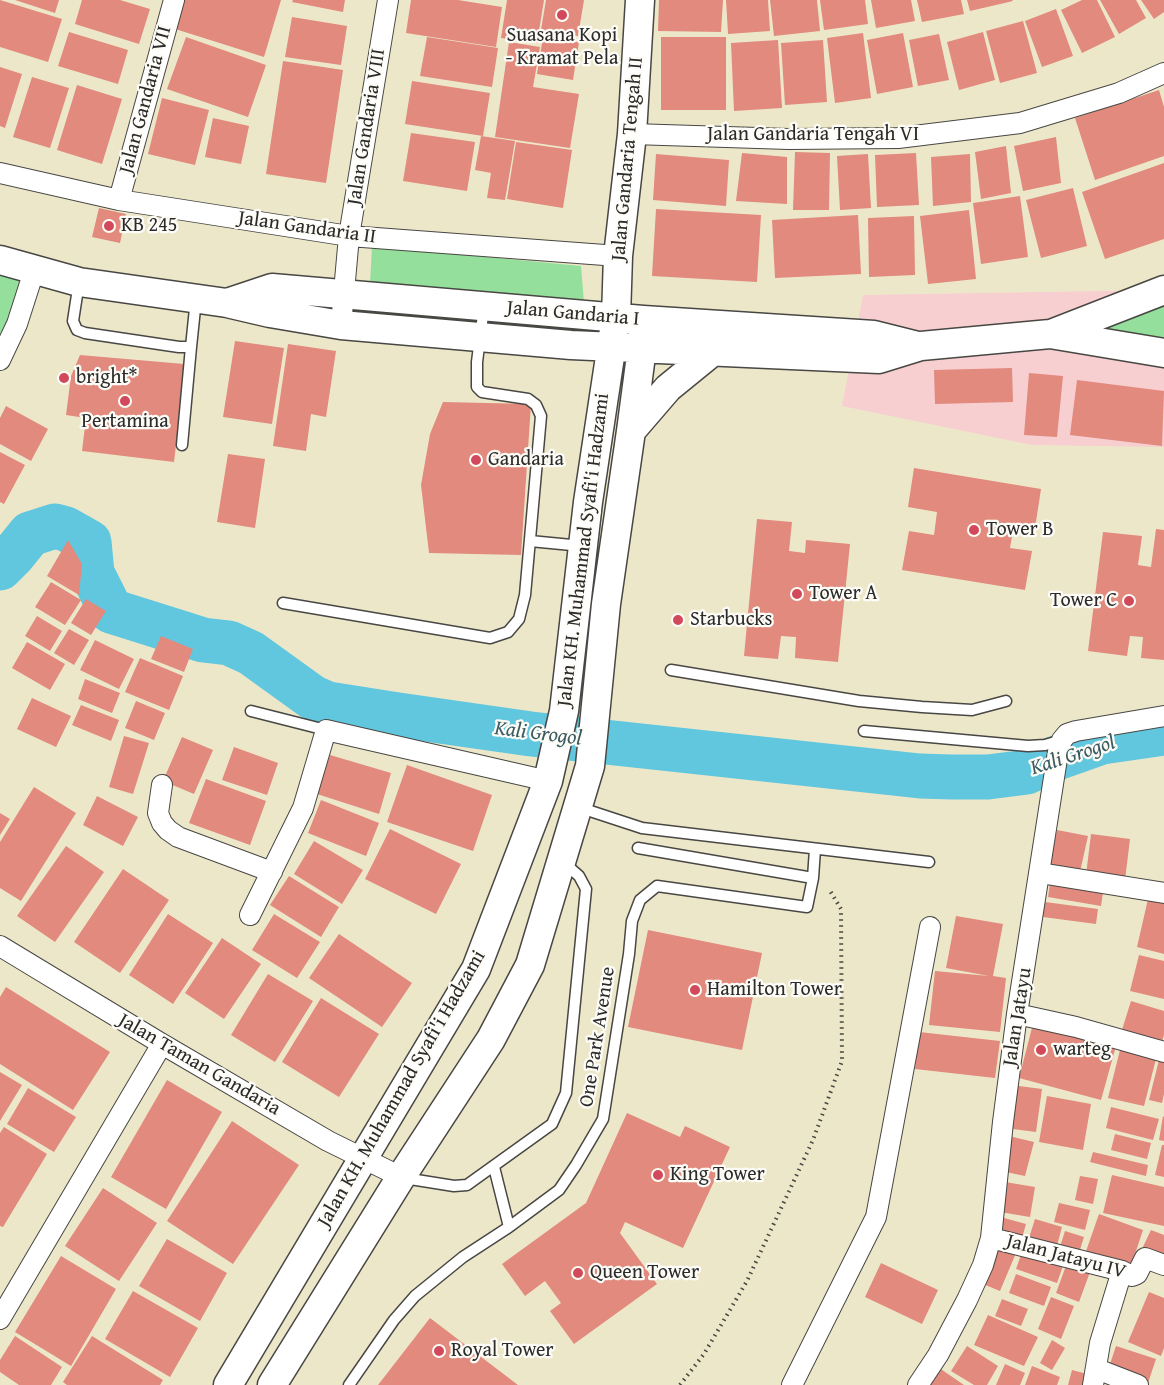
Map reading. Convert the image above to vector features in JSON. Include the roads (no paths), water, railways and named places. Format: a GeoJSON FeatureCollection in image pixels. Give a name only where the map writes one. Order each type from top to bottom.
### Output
{"type":"FeatureCollection","features":[{"type":"Feature","properties":{"kind":"main road","name":"Jalan Gandaria Tengah II"},"geometry":{"type":"LineString","coordinates":[[629,319],[618,255],[632,134],[640,0]]}},
{"type":"Feature","properties":{"kind":"main road","name":"Jalan Gandaria I"},"geometry":{"type":"LineString","coordinates":[[0,260],[79,282],[227,303],[341,325],[571,345],[879,359],[921,346],[1050,334],[1164,353]]}},
{"type":"Feature","properties":{"kind":"main road","name":"Jalan Gandaria I"},"geometry":{"type":"LineString","coordinates":[[227,303],[272,288],[629,319],[874,335],[921,346]]}},
{"type":"Feature","properties":{"kind":"main road"},"geometry":{"type":"LineString","coordinates":[[1050,334],[1164,290]]}},
{"type":"Feature","properties":{"kind":"main road","name":"Jalan KH. Muhammad Syafi'i Hadzami"},"geometry":{"type":"LineString","coordinates":[[228,1385],[476,969],[549,781],[564,711],[583,546],[612,346],[629,319]]}},
{"type":"Feature","properties":{"kind":"main road","name":"Jalan KH. Muhammad Syafi'i Hadzami"},"geometry":{"type":"LineString","coordinates":[[272,1385],[490,1039],[530,965],[590,766],[606,604],[642,348],[629,319]]}},
{"type":"Feature","properties":{"kind":"main road"},"geometry":{"type":"LineString","coordinates":[[571,345],[594,370],[603,401]]}},
{"type":"Feature","properties":{"kind":"main road"},"geometry":{"type":"LineString","coordinates":[[631,431],[668,388],[711,353]]}},
{"type":"Feature","properties":{"kind":"street","name":"Jalan Gandaria VII"},"geometry":{"type":"LineString","coordinates":[[119,200],[174,0]]}},
{"type":"Feature","properties":{"kind":"street","name":"Jalan Gandaria VIII"},"geometry":{"type":"LineString","coordinates":[[341,325],[349,236],[388,0]]}},
{"type":"Feature","properties":{"kind":"street","name":"Jalan Gandaria Tengah VI"},"geometry":{"type":"LineString","coordinates":[[632,134],[789,139],[898,138],[1020,123],[1119,93],[1164,73]]}},
{"type":"Feature","properties":{"kind":"street","name":"Jalan Gandaria II"},"geometry":{"type":"LineString","coordinates":[[0,174],[119,200],[349,236],[618,255]]}},
{"type":"Feature","properties":{"kind":"street"},"geometry":{"type":"LineString","coordinates":[[0,360],[17,324],[34,270]]}},
{"type":"Feature","properties":{"kind":"street"},"geometry":{"type":"LineString","coordinates":[[1060,746],[1067,734],[1077,731],[1164,716]]}},
{"type":"Feature","properties":{"kind":"street"},"geometry":{"type":"LineString","coordinates":[[250,915],[303,808],[326,730],[549,781]]}},
{"type":"Feature","properties":{"kind":"street","name":"Jalan Jatayu"},"geometry":{"type":"LineString","coordinates":[[918,1385],[938,1355],[967,1300],[983,1265],[991,1238],[999,1152],[1017,1014],[1060,746]]}},
{"type":"Feature","properties":{"kind":"street"},"geometry":{"type":"LineString","coordinates":[[162,785],[158,813],[168,830],[178,837],[272,872]]}},
{"type":"Feature","properties":{"kind":"street"},"geometry":{"type":"LineString","coordinates":[[1040,873],[1164,893]]}},
{"type":"Feature","properties":{"kind":"street"},"geometry":{"type":"LineString","coordinates":[[792,1385],[876,1217],[930,927]]}},
{"type":"Feature","properties":{"kind":"street","name":"Jalan Taman Gandaria"},"geometry":{"type":"LineString","coordinates":[[0,947],[328,1141],[401,1177]]}},
{"type":"Feature","properties":{"kind":"street"},"geometry":{"type":"LineString","coordinates":[[1017,1014],[1076,1027],[1164,1053]]}},
{"type":"Feature","properties":{"kind":"street"},"geometry":{"type":"LineString","coordinates":[[0,1319],[162,1044]]}},
{"type":"Feature","properties":{"kind":"street","name":"Jalan Jatayu IV"},"geometry":{"type":"LineString","coordinates":[[991,1238],[1122,1271],[1132,1276],[1137,1274],[1145,1258],[1164,1265]]}},
{"type":"Feature","properties":{"kind":"street"},"geometry":{"type":"LineString","coordinates":[[1122,1271],[1100,1343],[1095,1377],[1138,1385]]}},
{"type":"Feature","properties":{"kind":"lane"},"geometry":{"type":"LineString","coordinates":[[79,282],[73,321],[77,330],[191,348]]}},
{"type":"Feature","properties":{"kind":"lane"},"geometry":{"type":"LineString","coordinates":[[182,445],[196,299]]}},
{"type":"Feature","properties":{"kind":"lane"},"geometry":{"type":"LineString","coordinates":[[283,603],[490,638],[508,632],[519,619],[525,595],[541,416],[536,405],[528,399],[482,392],[477,387],[477,362],[484,306]]}},
{"type":"Feature","properties":{"kind":"lane"},"geometry":{"type":"LineString","coordinates":[[530,541],[583,546]]}},
{"type":"Feature","properties":{"kind":"lane"},"geometry":{"type":"LineString","coordinates":[[671,670],[859,701],[922,707],[972,710],[1006,700]]}},
{"type":"Feature","properties":{"kind":"lane"},"geometry":{"type":"LineString","coordinates":[[250,711],[326,730]]}},
{"type":"Feature","properties":{"kind":"lane"},"geometry":{"type":"LineString","coordinates":[[864,731],[1028,746],[1060,746]]}},
{"type":"Feature","properties":{"kind":"lane"},"geometry":{"type":"LineString","coordinates":[[578,807],[642,828],[929,862]]}},
{"type":"Feature","properties":{"kind":"lane"},"geometry":{"type":"LineString","coordinates":[[638,848],[813,878]]}},
{"type":"Feature","properties":{"kind":"lane","name":"One Park Avenue"},"geometry":{"type":"LineString","coordinates":[[349,1385],[394,1320],[415,1296],[463,1257],[559,1190],[603,1119],[629,954],[632,921],[640,900],[657,886],[807,907],[815,866],[815,849]]}},
{"type":"Feature","properties":{"kind":"lane","name":"One Park Avenue"},"geometry":{"type":"LineString","coordinates":[[401,1177],[454,1186],[467,1185],[552,1124],[566,1093],[586,889],[579,876],[562,860]]}},
{"type":"Feature","properties":{"kind":"lane"},"geometry":{"type":"LineString","coordinates":[[494,1167],[509,1227]]}},
{"type":"Feature","properties":{"kind":"waterway","name":"Kali Grogol"},"geometry":{"type":"LineString","coordinates":[[0,568],[30,534],[55,526],[66,529],[89,542],[92,573],[111,611],[203,640],[229,643],[251,653],[312,697],[328,704],[531,734],[920,776],[988,777],[1027,772],[1051,760],[1102,742],[1164,733]]}},
{"type":"Feature","properties":{"kind":"place","name":"Suasana Kopi - Kramat Pela"},"geometry":{"type":"Point","coordinates":[562,15]}},
{"type":"Feature","properties":{"kind":"place","name":"KB 245"},"geometry":{"type":"Point","coordinates":[109,226]}},
{"type":"Feature","properties":{"kind":"place","name":"bright*"},"geometry":{"type":"Point","coordinates":[64,378]}},
{"type":"Feature","properties":{"kind":"place","name":"Pertamina"},"geometry":{"type":"Point","coordinates":[125,401]}},
{"type":"Feature","properties":{"kind":"place","name":"Gandaria"},"geometry":{"type":"Point","coordinates":[476,460]}},
{"type":"Feature","properties":{"kind":"place","name":"Tower B"},"geometry":{"type":"Point","coordinates":[974,530]}},
{"type":"Feature","properties":{"kind":"place","name":"Tower A"},"geometry":{"type":"Point","coordinates":[797,594]}},
{"type":"Feature","properties":{"kind":"place","name":"Tower C"},"geometry":{"type":"Point","coordinates":[1129,601]}},
{"type":"Feature","properties":{"kind":"place","name":"Starbucks"},"geometry":{"type":"Point","coordinates":[678,620]}},
{"type":"Feature","properties":{"kind":"place","name":"Hamilton Tower"},"geometry":{"type":"Point","coordinates":[695,990]}},
{"type":"Feature","properties":{"kind":"place","name":"warteg"},"geometry":{"type":"Point","coordinates":[1041,1050]}},
{"type":"Feature","properties":{"kind":"place","name":"King Tower"},"geometry":{"type":"Point","coordinates":[658,1175]}},
{"type":"Feature","properties":{"kind":"place","name":"Queen Tower"},"geometry":{"type":"Point","coordinates":[578,1273]}},
{"type":"Feature","properties":{"kind":"place","name":"Royal Tower"},"geometry":{"type":"Point","coordinates":[439,1351]}}]}
